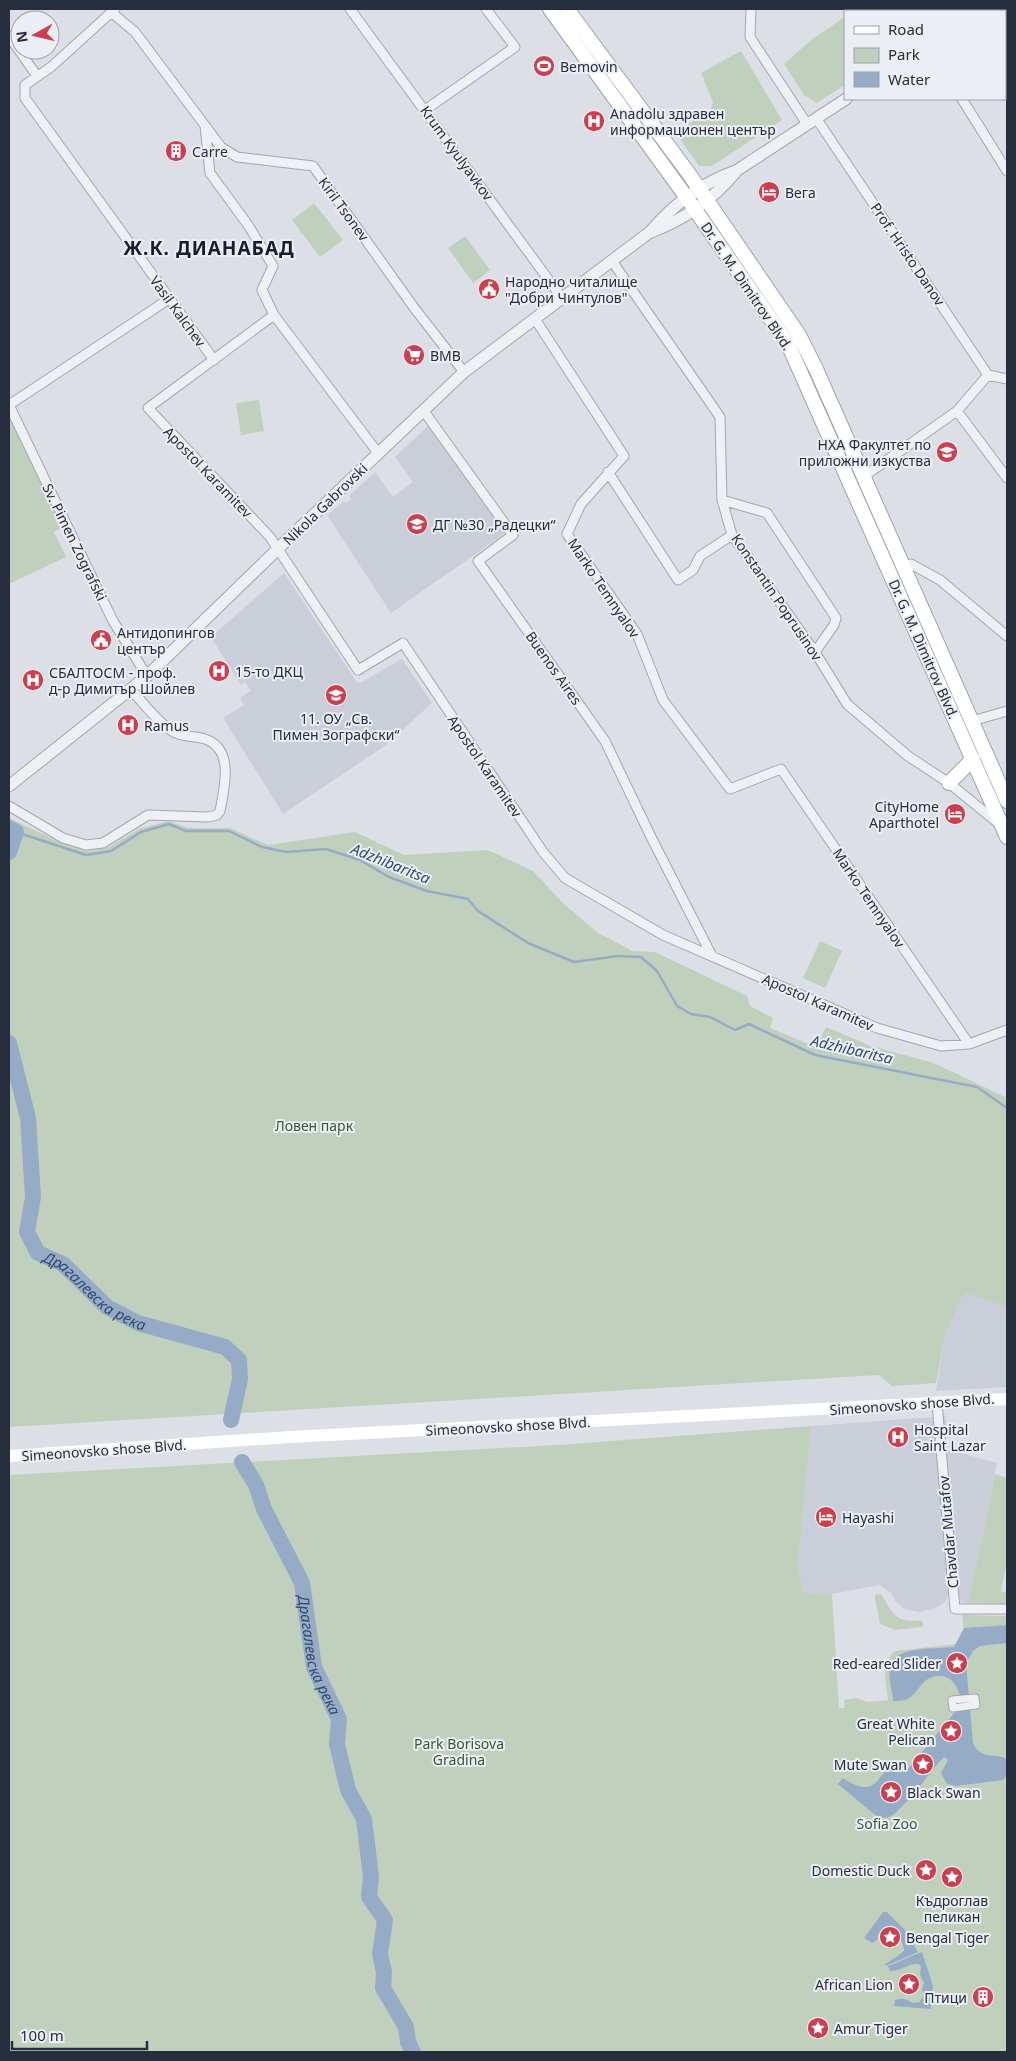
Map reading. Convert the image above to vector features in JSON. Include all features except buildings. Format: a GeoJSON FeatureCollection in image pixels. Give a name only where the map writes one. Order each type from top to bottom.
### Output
{"type":"FeatureCollection","features":[{"type":"Feature","properties":{"kind":"main road","name":"Dr. G. M. Dimitrov Blvd."},"geometry":{"type":"LineString","coordinates":[[550,9],[799,335],[1007,801]]}},
{"type":"Feature","properties":{"kind":"main road","name":"Dr. G. M. Dimitrov Blvd."},"geometry":{"type":"LineString","coordinates":[[567,9],[696,199],[788,344],[1005,831]]}},
{"type":"Feature","properties":{"kind":"main road"},"geometry":{"type":"LineString","coordinates":[[949,783],[973,759]]}},
{"type":"Feature","properties":{"kind":"main road","name":"Simeonovsko shose Blvd."},"geometry":{"type":"LineString","coordinates":[[9,1456],[291,1437],[1007,1399]]}},
{"type":"Feature","properties":{"kind":"street","name":"Krum Kyulyavkov"},"geometry":{"type":"LineString","coordinates":[[350,9],[562,298]]}},
{"type":"Feature","properties":{"kind":"street"},"geometry":{"type":"LineString","coordinates":[[425,110],[515,47],[486,9]]}},
{"type":"Feature","properties":{"kind":"street","name":"Prof. Hristo Danov"},"geometry":{"type":"LineString","coordinates":[[751,9],[750,37],[812,121],[988,375]]}},
{"type":"Feature","properties":{"kind":"street"},"geometry":{"type":"LineString","coordinates":[[9,36],[37,76],[51,68],[113,10]]}},
{"type":"Feature","properties":{"kind":"street","name":"Kiril Tsonev"},"geometry":{"type":"LineString","coordinates":[[113,10],[135,32],[221,147],[237,157],[313,166],[415,310],[464,372]]}},
{"type":"Feature","properties":{"kind":"street","name":"Vasil Kalchev"},"geometry":{"type":"LineString","coordinates":[[37,76],[26,85],[25,98],[214,360],[274,315]]}},
{"type":"Feature","properties":{"kind":"street","name":"Nikola Gabrovski"},"geometry":{"type":"LineString","coordinates":[[9,786],[147,676],[277,549],[464,372],[650,232],[674,223],[696,199],[722,188],[736,171],[844,100]]}},
{"type":"Feature","properties":{"kind":"street"},"geometry":{"type":"LineString","coordinates":[[964,100],[1007,171]]}},
{"type":"Feature","properties":{"kind":"street"},"geometry":{"type":"LineString","coordinates":[[205,126],[210,173],[248,226],[273,266],[262,290],[274,315],[378,453]]}},
{"type":"Feature","properties":{"kind":"street","name":"Konstantin Poprusinov"},"geometry":{"type":"LineString","coordinates":[[612,261],[720,417],[722,500],[732,535],[816,652],[847,704],[908,756],[949,783],[1005,831]]}},
{"type":"Feature","properties":{"kind":"street"},"geometry":{"type":"LineString","coordinates":[[9,405],[169,299]]}},
{"type":"Feature","properties":{"kind":"street","name":"Marko Temnyalov"},"geometry":{"type":"LineString","coordinates":[[534,319],[624,456],[581,504],[567,534],[637,634],[663,700],[730,789],[781,769],[969,1044]]}},
{"type":"Feature","properties":{"kind":"street","name":"Apostol Karamitev"},"geometry":{"type":"LineString","coordinates":[[214,360],[148,408],[270,537],[358,670],[403,643],[542,852],[565,878],[663,935],[876,1028],[941,1046],[969,1044],[1007,1030]]}},
{"type":"Feature","properties":{"kind":"street"},"geometry":{"type":"LineString","coordinates":[[863,476],[957,411],[988,375],[1007,379]]}},
{"type":"Feature","properties":{"kind":"street","name":"Sv. Pimen Zografski"},"geometry":{"type":"LineString","coordinates":[[9,405],[113,621],[147,676]]}},
{"type":"Feature","properties":{"kind":"street","name":"Buenos Aires"},"geometry":{"type":"LineString","coordinates":[[423,410],[513,535],[478,561],[605,741],[656,847],[712,956]]}},
{"type":"Feature","properties":{"kind":"street"},"geometry":{"type":"LineString","coordinates":[[957,411],[1007,478]]}},
{"type":"Feature","properties":{"kind":"street"},"geometry":{"type":"LineString","coordinates":[[608,472],[678,580],[693,570],[700,556],[732,535]]}},
{"type":"Feature","properties":{"kind":"street"},"geometry":{"type":"LineString","coordinates":[[722,500],[766,513],[836,618],[834,625],[816,652]]}},
{"type":"Feature","properties":{"kind":"street"},"geometry":{"type":"LineString","coordinates":[[904,567],[911,564],[940,580],[1007,636]]}},
{"type":"Feature","properties":{"kind":"street"},"geometry":{"type":"LineString","coordinates":[[9,806],[63,838],[86,845],[103,842],[148,815],[208,817],[217,815],[220,811],[227,768],[216,746],[206,739],[181,736],[170,730],[131,690]]}},
{"type":"Feature","properties":{"kind":"street"},"geometry":{"type":"LineString","coordinates":[[972,721],[1007,711]]}},
{"type":"Feature","properties":{"kind":"street","name":"Chavdar Mutafov"},"geometry":{"type":"LineString","coordinates":[[937,1403],[955,1609],[1007,1609]]}},
{"type":"Feature","properties":{"kind":"shaded area","name":"ДГ №30 „Радецки“"},"geometry":{"type":"Polygon","coordinates":[[[429,425],[507,532],[391,613],[327,515],[344,501],[346,503],[352,499],[349,496],[375,472],[393,497],[413,482],[395,457],[429,425]]]}},
{"type":"Feature","properties":{"kind":"shaded area","name":"11. ОУ „Св. Пимен Зографски“"},"geometry":{"type":"Polygon","coordinates":[[[284,573],[358,684],[402,659],[432,703],[386,745],[283,814],[223,718],[244,705],[240,698],[251,691],[245,682],[241,685],[211,637],[284,573]]]}},
{"type":"Feature","properties":{"kind":"shaded area"},"geometry":{"type":"Polygon","coordinates":[[[964,1293],[1007,1307],[1007,1387],[936,1391],[945,1336],[964,1293]]]}},
{"type":"Feature","properties":{"kind":"shaded area"},"geometry":{"type":"Polygon","coordinates":[[[946,1416],[945,1449],[997,1463],[968,1603],[961,1602],[955,1589],[950,1590],[945,1602],[938,1607],[920,1612],[904,1609],[897,1603],[891,1593],[879,1585],[832,1594],[804,1593],[798,1565],[811,1426],[946,1416]]]}},
{"type":"Feature","properties":{"kind":"green space"},"geometry":{"type":"Polygon","coordinates":[[[855,9],[963,9],[961,10],[855,9]]]}},
{"type":"Feature","properties":{"kind":"green space"},"geometry":{"type":"Polygon","coordinates":[[[844,18],[844,86],[817,103],[804,95],[784,64],[811,40],[844,18]]]}},
{"type":"Feature","properties":{"kind":"green space"},"geometry":{"type":"Polygon","coordinates":[[[741,51],[782,120],[712,166],[699,166],[675,132],[710,111],[713,102],[701,73],[741,51]]]}},
{"type":"Feature","properties":{"kind":"green space"},"geometry":{"type":"Polygon","coordinates":[[[314,203],[343,240],[320,257],[292,220],[314,203]]]}},
{"type":"Feature","properties":{"kind":"green space"},"geometry":{"type":"Polygon","coordinates":[[[465,236],[490,270],[473,283],[448,248],[465,236]]]}},
{"type":"Feature","properties":{"kind":"green space"},"geometry":{"type":"Polygon","coordinates":[[[259,400],[264,431],[241,435],[236,403],[259,400]]]}},
{"type":"Feature","properties":{"kind":"green space"},"geometry":{"type":"Polygon","coordinates":[[[9,405],[68,525],[54,532],[66,557],[9,584],[9,405]]]}},
{"type":"Feature","properties":{"kind":"green space","name":"Ловен парк"},"geometry":{"type":"Polygon","coordinates":[[[9,818],[53,839],[86,851],[109,847],[139,829],[168,821],[188,828],[230,828],[268,845],[355,832],[404,855],[488,850],[533,871],[564,904],[598,933],[633,951],[655,952],[747,996],[750,1006],[773,1018],[770,1028],[816,1047],[826,1027],[871,1046],[934,1063],[1007,1098],[1007,1307],[964,1293],[945,1336],[936,1383],[892,1386],[879,1375],[9,1427],[9,818]]]}},
{"type":"Feature","properties":{"kind":"green space"},"geometry":{"type":"Polygon","coordinates":[[[820,941],[842,951],[825,988],[803,978],[820,941]]]}},
{"type":"Feature","properties":{"kind":"green space","name":"Park Borisova Gradina"},"geometry":{"type":"Polygon","coordinates":[[[811,1426],[798,1565],[804,1593],[832,1594],[839,1708],[845,1708],[844,1700],[855,1698],[868,1702],[888,1700],[885,1680],[886,1667],[887,1661],[895,1651],[956,1644],[964,1631],[962,1615],[1007,1616],[1007,2052],[9,2052],[9,1475],[558,1445],[811,1426]]]}},
{"type":"Feature","properties":{"kind":"green space"},"geometry":{"type":"Polygon","coordinates":[[[995,1474],[1007,1478],[1007,1562],[1001,1591],[1007,1593],[1007,1604],[968,1603],[995,1474]]]}},
{"type":"Feature","properties":{"kind":"green space"},"geometry":{"type":"Polygon","coordinates":[[[881,1594],[895,1615],[905,1620],[921,1620],[924,1625],[922,1627],[895,1630],[880,1624],[875,1595],[881,1594]]]}},
{"type":"Feature","properties":{"kind":"water"},"geometry":{"type":"Polygon","coordinates":[[[1007,1625],[1007,1643],[980,1646],[973,1651],[966,1663],[973,1743],[979,1751],[987,1755],[1005,1758],[1008,1769],[1003,1780],[956,1786],[947,1784],[941,1773],[948,1760],[944,1757],[901,1808],[885,1818],[874,1814],[838,1784],[843,1778],[857,1786],[867,1787],[874,1784],[890,1768],[897,1766],[908,1769],[960,1706],[959,1692],[956,1685],[946,1677],[939,1676],[925,1681],[909,1698],[893,1701],[889,1675],[893,1660],[899,1655],[917,1650],[954,1647],[964,1628],[1007,1625]]]}},
{"type":"Feature","properties":{"kind":"water"},"geometry":{"type":"Polygon","coordinates":[[[883,1912],[887,1912],[904,1929],[918,1952],[886,1966],[885,1964],[904,1951],[899,1937],[887,1929],[878,1934],[877,1940],[872,1943],[864,1938],[883,1912]]]}},
{"type":"Feature","properties":{"kind":"water"},"geometry":{"type":"Polygon","coordinates":[[[922,1952],[933,1986],[931,2009],[894,2006],[895,2000],[900,1999],[913,2003],[920,2002],[924,1994],[922,1989],[924,1983],[920,1975],[921,1967],[919,1964],[890,1971],[888,1966],[922,1952]]]}},
{"type":"Feature","properties":{"kind":"waterway","name":"Adzhibaritsa"},"geometry":{"type":"LineString","coordinates":[[16,832],[86,855],[111,851],[141,832],[169,824],[186,831],[229,831],[262,847],[286,852],[326,849],[360,860],[389,877],[427,891],[468,899],[478,911],[528,943],[574,962],[618,956],[641,957],[657,971],[677,1006],[691,1014],[710,1017],[735,1030],[749,1024],[815,1055],[977,1087],[1007,1108]]}},
{"type":"Feature","properties":{"kind":"waterway","name":"Драгалевска река"},"geometry":{"type":"LineString","coordinates":[[9,828],[16,832],[9,852]]}},
{"type":"Feature","properties":{"kind":"waterway","name":"Драгалевска река"},"geometry":{"type":"LineString","coordinates":[[9,1043],[28,1118],[33,1197],[27,1232],[38,1253],[63,1264],[107,1307],[138,1323],[225,1347],[239,1360],[240,1379],[231,1420]]}},
{"type":"Feature","properties":{"kind":"waterway","name":"Драгалевска река"},"geometry":{"type":"LineString","coordinates":[[242,1462],[256,1485],[264,1509],[302,1583],[314,1667],[339,1719],[337,1744],[348,1790],[364,1819],[371,1877],[369,1897],[385,1920],[380,1954],[384,1972],[383,1988],[406,2027],[408,2042],[413,2052]]}},
{"type":"Feature","properties":{"kind":"place","name":"Bemovin"},"geometry":{"type":"Point","coordinates":[544,66]}},
{"type":"Feature","properties":{"kind":"place","name":"Anadolu здравен информационен център"},"geometry":{"type":"Point","coordinates":[594,121]}},
{"type":"Feature","properties":{"kind":"place","name":"Carre"},"geometry":{"type":"Point","coordinates":[176,151]}},
{"type":"Feature","properties":{"kind":"place","name":"Вега"},"geometry":{"type":"Point","coordinates":[769,192]}},
{"type":"Feature","properties":{"kind":"place","name":"Народно читалище \"Добри Чинтулов\""},"geometry":{"type":"Point","coordinates":[489,289]}},
{"type":"Feature","properties":{"kind":"place","name":"BMB"},"geometry":{"type":"Point","coordinates":[414,355]}},
{"type":"Feature","properties":{"kind":"place","name":"НХА Факултет по приложни изкуства"},"geometry":{"type":"Point","coordinates":[947,452]}},
{"type":"Feature","properties":{"kind":"place","name":"ДГ №30 „Радецки“"},"geometry":{"type":"Point","coordinates":[417,524]}},
{"type":"Feature","properties":{"kind":"place","name":"Антидопингов център"},"geometry":{"type":"Point","coordinates":[101,640]}},
{"type":"Feature","properties":{"kind":"place","name":"15-то ДКЦ"},"geometry":{"type":"Point","coordinates":[219,671]}},
{"type":"Feature","properties":{"kind":"place","name":"СБАЛТОСМ - проф. д-р Димитър Шойлев"},"geometry":{"type":"Point","coordinates":[33,680]}},
{"type":"Feature","properties":{"kind":"place","name":"11. ОУ „Св. Пимен Зографски“"},"geometry":{"type":"Point","coordinates":[336,695]}},
{"type":"Feature","properties":{"kind":"place","name":"Ramus"},"geometry":{"type":"Point","coordinates":[128,725]}},
{"type":"Feature","properties":{"kind":"place","name":"CityHome Aparthotel"},"geometry":{"type":"Point","coordinates":[955,814]}},
{"type":"Feature","properties":{"kind":"place","name":"Hospital Saint Lazar"},"geometry":{"type":"Point","coordinates":[898,1437]}},
{"type":"Feature","properties":{"kind":"place","name":"Hayashi"},"geometry":{"type":"Point","coordinates":[826,1517]}},
{"type":"Feature","properties":{"kind":"place","name":"Red-eared Slider"},"geometry":{"type":"Point","coordinates":[957,1663]}},
{"type":"Feature","properties":{"kind":"place","name":"Great White Pelican"},"geometry":{"type":"Point","coordinates":[951,1731]}},
{"type":"Feature","properties":{"kind":"place","name":"Mute Swan"},"geometry":{"type":"Point","coordinates":[923,1764]}},
{"type":"Feature","properties":{"kind":"place","name":"Black Swan"},"geometry":{"type":"Point","coordinates":[891,1792]}},
{"type":"Feature","properties":{"kind":"place","name":"Domestic Duck"},"geometry":{"type":"Point","coordinates":[926,1870]}},
{"type":"Feature","properties":{"kind":"place","name":"Къдроглав пеликан"},"geometry":{"type":"Point","coordinates":[952,1877]}},
{"type":"Feature","properties":{"kind":"place","name":"Bengal Tiger"},"geometry":{"type":"Point","coordinates":[890,1937]}},
{"type":"Feature","properties":{"kind":"place","name":"African Lion"},"geometry":{"type":"Point","coordinates":[909,1984]}},
{"type":"Feature","properties":{"kind":"place","name":"Птици"},"geometry":{"type":"Point","coordinates":[983,1997]}},
{"type":"Feature","properties":{"kind":"place","name":"Amur Tiger"},"geometry":{"type":"Point","coordinates":[818,2028]}},
{"type":"Feature","properties":{"kind":"district","name":"Ж.К. ДИАНАБАД"},"geometry":{"type":"Point","coordinates":[209,248]}},
{"type":"Feature","properties":{"kind":"park label","name":"Sofia Zoo"},"geometry":{"type":"Point","coordinates":[887,1823]}}]}
